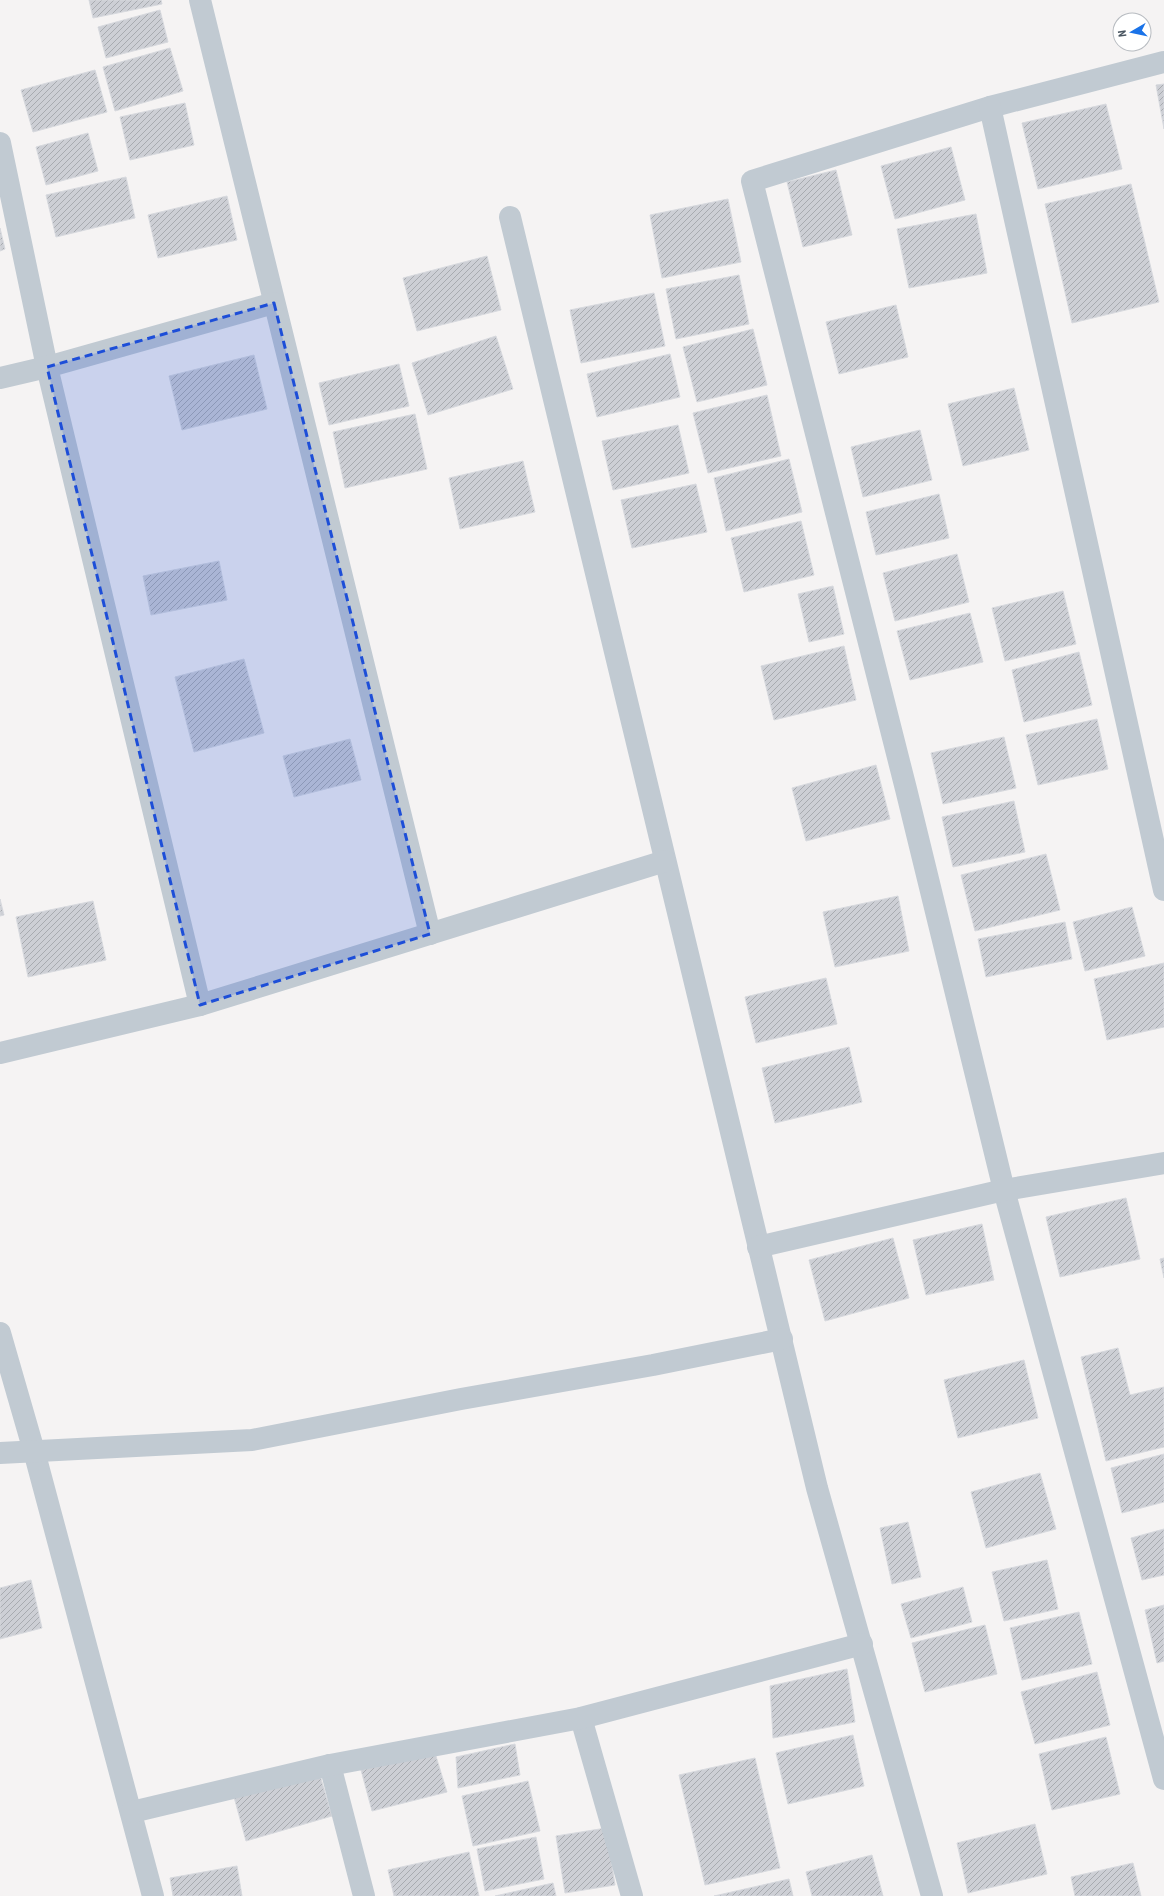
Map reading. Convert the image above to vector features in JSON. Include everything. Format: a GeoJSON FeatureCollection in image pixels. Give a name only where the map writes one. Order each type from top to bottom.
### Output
{"type":"FeatureCollection","features":[{"type":"Feature","properties":{"kind":"street"},"geometry":{"type":"LineString","coordinates":[[200,0],[430,934]]}},
{"type":"Feature","properties":{"kind":"street"},"geometry":{"type":"LineString","coordinates":[[1164,62],[990,106],[752,181],[906,789],[1004,1190],[1164,1779]]}},
{"type":"Feature","properties":{"kind":"street"},"geometry":{"type":"LineString","coordinates":[[990,106],[1164,890]]}},
{"type":"Feature","properties":{"kind":"street"},"geometry":{"type":"LineString","coordinates":[[0,144],[47,367],[200,1005]]}},
{"type":"Feature","properties":{"kind":"street"},"geometry":{"type":"LineString","coordinates":[[510,217],[817,1488],[932,1896]]}},
{"type":"Feature","properties":{"kind":"street"},"geometry":{"type":"LineString","coordinates":[[0,378],[47,367],[274,303]]}},
{"type":"Feature","properties":{"kind":"street"},"geometry":{"type":"LineString","coordinates":[[0,1053],[200,1005],[665,861]]}},
{"type":"Feature","properties":{"kind":"street"},"geometry":{"type":"LineString","coordinates":[[758,1247],[1004,1190],[1164,1163]]}},
{"type":"Feature","properties":{"kind":"street"},"geometry":{"type":"LineString","coordinates":[[0,1333],[34,1451],[154,1896]]}},
{"type":"Feature","properties":{"kind":"street"},"geometry":{"type":"LineString","coordinates":[[0,1453],[252,1440],[782,1339]]}},
{"type":"Feature","properties":{"kind":"street"},"geometry":{"type":"LineString","coordinates":[[132,1812],[330,1765],[581,1718],[862,1644]]}},
{"type":"Feature","properties":{"kind":"street"},"geometry":{"type":"LineString","coordinates":[[581,1718],[632,1896]]}},
{"type":"Feature","properties":{"kind":"street"},"geometry":{"type":"LineString","coordinates":[[330,1765],[364,1896]]}},
{"type":"Feature","properties":{"kind":"highlighted area"},"geometry":{"type":"Polygon","coordinates":[[[274,303],[430,934],[200,1005],[47,367],[274,303]]]}},
{"type":"Feature","properties":{"kind":"building"},"geometry":{"type":"Polygon","coordinates":[[[89,0],[161,0],[162,4],[93,18],[89,0]]]}},
{"type":"Feature","properties":{"kind":"building"},"geometry":{"type":"Polygon","coordinates":[[[160,10],[168,42],[106,58],[98,27],[160,10]]]}},
{"type":"Feature","properties":{"kind":"building"},"geometry":{"type":"Polygon","coordinates":[[[170,48],[183,91],[115,111],[103,67],[170,48]]]}},
{"type":"Feature","properties":{"kind":"building"},"geometry":{"type":"Polygon","coordinates":[[[95,70],[107,112],[33,132],[21,90],[95,70]]]}},
{"type":"Feature","properties":{"kind":"building"},"geometry":{"type":"Polygon","coordinates":[[[1164,84],[1164,129],[1156,85],[1164,84]]]}},
{"type":"Feature","properties":{"kind":"building"},"geometry":{"type":"Polygon","coordinates":[[[185,103],[194,145],[130,160],[120,117],[185,103]]]}},
{"type":"Feature","properties":{"kind":"building"},"geometry":{"type":"Polygon","coordinates":[[[1106,104],[1122,169],[1038,189],[1022,123],[1106,104]]]}},
{"type":"Feature","properties":{"kind":"building"},"geometry":{"type":"Polygon","coordinates":[[[88,133],[98,171],[46,185],[36,147],[88,133]]]}},
{"type":"Feature","properties":{"kind":"building"},"geometry":{"type":"Polygon","coordinates":[[[951,147],[965,200],[895,219],[881,166],[951,147]]]}},
{"type":"Feature","properties":{"kind":"building"},"geometry":{"type":"Polygon","coordinates":[[[836,170],[852,235],[803,247],[787,182],[836,170]]]}},
{"type":"Feature","properties":{"kind":"building"},"geometry":{"type":"Polygon","coordinates":[[[126,177],[135,218],[56,237],[46,195],[126,177]]]}},
{"type":"Feature","properties":{"kind":"building"},"geometry":{"type":"Polygon","coordinates":[[[1131,184],[1159,302],[1072,323],[1045,204],[1131,184]]]}},
{"type":"Feature","properties":{"kind":"building"},"geometry":{"type":"Polygon","coordinates":[[[227,196],[237,240],[158,258],[148,215],[227,196]]]}},
{"type":"Feature","properties":{"kind":"building"},"geometry":{"type":"Polygon","coordinates":[[[728,199],[741,262],[662,278],[650,215],[728,199]]]}},
{"type":"Feature","properties":{"kind":"building"},"geometry":{"type":"Polygon","coordinates":[[[976,214],[987,273],[909,288],[897,229],[976,214]]]}},
{"type":"Feature","properties":{"kind":"building"},"geometry":{"type":"Polygon","coordinates":[[[0,228],[5,249],[0,251],[0,228]]]}},
{"type":"Feature","properties":{"kind":"building"},"geometry":{"type":"Polygon","coordinates":[[[487,256],[501,310],[417,331],[403,278],[487,256]]]}},
{"type":"Feature","properties":{"kind":"building"},"geometry":{"type":"Polygon","coordinates":[[[739,275],[749,324],[676,339],[666,289],[739,275]]]}},
{"type":"Feature","properties":{"kind":"building"},"geometry":{"type":"Polygon","coordinates":[[[654,293],[665,346],[581,363],[570,310],[654,293]]]}},
{"type":"Feature","properties":{"kind":"building"},"geometry":{"type":"Polygon","coordinates":[[[896,305],[908,357],[839,374],[826,322],[896,305]]]}},
{"type":"Feature","properties":{"kind":"building"},"geometry":{"type":"Polygon","coordinates":[[[753,329],[767,385],[697,402],[683,347],[753,329]]]}},
{"type":"Feature","properties":{"kind":"building"},"geometry":{"type":"Polygon","coordinates":[[[496,336],[513,389],[428,415],[412,363],[496,336]]]}},
{"type":"Feature","properties":{"kind":"building"},"geometry":{"type":"Polygon","coordinates":[[[670,354],[680,397],[597,417],[587,374],[670,354]]]}},
{"type":"Feature","properties":{"kind":"building"},"geometry":{"type":"Polygon","coordinates":[[[254,355],[267,409],[182,430],[169,376],[254,355]]]}},
{"type":"Feature","properties":{"kind":"building"},"geometry":{"type":"Polygon","coordinates":[[[399,364],[409,406],[329,425],[319,383],[399,364]]]}},
{"type":"Feature","properties":{"kind":"building"},"geometry":{"type":"Polygon","coordinates":[[[1014,388],[1029,450],[963,466],[948,404],[1014,388]]]}},
{"type":"Feature","properties":{"kind":"building"},"geometry":{"type":"Polygon","coordinates":[[[767,395],[781,456],[708,473],[693,413],[767,395]]]}},
{"type":"Feature","properties":{"kind":"building"},"geometry":{"type":"Polygon","coordinates":[[[415,414],[427,469],[345,488],[333,432],[415,414]]]}},
{"type":"Feature","properties":{"kind":"building"},"geometry":{"type":"Polygon","coordinates":[[[678,425],[689,473],[613,490],[602,441],[678,425]]]}},
{"type":"Feature","properties":{"kind":"building"},"geometry":{"type":"Polygon","coordinates":[[[920,430],[932,480],[863,497],[851,447],[920,430]]]}},
{"type":"Feature","properties":{"kind":"building"},"geometry":{"type":"Polygon","coordinates":[[[789,459],[802,512],[726,531],[714,478],[789,459]]]}},
{"type":"Feature","properties":{"kind":"building"},"geometry":{"type":"Polygon","coordinates":[[[523,461],[535,512],[460,529],[449,478],[523,461]]]}},
{"type":"Feature","properties":{"kind":"building"},"geometry":{"type":"Polygon","coordinates":[[[696,484],[707,532],[632,548],[621,500],[696,484]]]}},
{"type":"Feature","properties":{"kind":"building"},"geometry":{"type":"Polygon","coordinates":[[[939,494],[949,538],[876,555],[866,512],[939,494]]]}},
{"type":"Feature","properties":{"kind":"building"},"geometry":{"type":"Polygon","coordinates":[[[801,521],[814,575],[744,592],[731,538],[801,521]]]}},
{"type":"Feature","properties":{"kind":"building"},"geometry":{"type":"Polygon","coordinates":[[[957,554],[969,602],[895,621],[883,573],[957,554]]]}},
{"type":"Feature","properties":{"kind":"building"},"geometry":{"type":"Polygon","coordinates":[[[219,561],[227,600],[151,615],[143,576],[219,561]]]}},
{"type":"Feature","properties":{"kind":"building"},"geometry":{"type":"Polygon","coordinates":[[[833,586],[844,634],[809,642],[798,594],[833,586]]]}},
{"type":"Feature","properties":{"kind":"building"},"geometry":{"type":"Polygon","coordinates":[[[1063,591],[1076,644],[1005,661],[992,608],[1063,591]]]}},
{"type":"Feature","properties":{"kind":"building"},"geometry":{"type":"Polygon","coordinates":[[[970,613],[983,662],[910,680],[897,631],[970,613]]]}},
{"type":"Feature","properties":{"kind":"building"},"geometry":{"type":"Polygon","coordinates":[[[844,646],[856,700],[774,720],[761,666],[844,646]]]}},
{"type":"Feature","properties":{"kind":"building"},"geometry":{"type":"Polygon","coordinates":[[[1079,652],[1092,705],[1024,722],[1012,670],[1079,652]]]}},
{"type":"Feature","properties":{"kind":"building"},"geometry":{"type":"Polygon","coordinates":[[[244,659],[264,733],[194,752],[175,677],[244,659]]]}},
{"type":"Feature","properties":{"kind":"building"},"geometry":{"type":"Polygon","coordinates":[[[1097,719],[1108,769],[1038,785],[1026,735],[1097,719]]]}},
{"type":"Feature","properties":{"kind":"building"},"geometry":{"type":"Polygon","coordinates":[[[1004,737],[1016,788],[943,804],[931,753],[1004,737]]]}},
{"type":"Feature","properties":{"kind":"building"},"geometry":{"type":"Polygon","coordinates":[[[350,739],[361,780],[294,797],[283,756],[350,739]]]}},
{"type":"Feature","properties":{"kind":"building"},"geometry":{"type":"Polygon","coordinates":[[[876,765],[890,819],[806,841],[792,788],[876,765]]]}},
{"type":"Feature","properties":{"kind":"building"},"geometry":{"type":"Polygon","coordinates":[[[1014,801],[1025,852],[953,867],[942,817],[1014,801]]]}},
{"type":"Feature","properties":{"kind":"building"},"geometry":{"type":"Polygon","coordinates":[[[1046,854],[1060,910],[975,931],[961,875],[1046,854]]]}},
{"type":"Feature","properties":{"kind":"building"},"geometry":{"type":"Polygon","coordinates":[[[898,896],[909,951],[835,967],[823,912],[898,896]]]}},
{"type":"Feature","properties":{"kind":"building"},"geometry":{"type":"Polygon","coordinates":[[[0,899],[4,915],[0,916],[0,899]]]}},
{"type":"Feature","properties":{"kind":"building"},"geometry":{"type":"Polygon","coordinates":[[[93,901],[106,960],[28,977],[16,917],[93,901]]]}},
{"type":"Feature","properties":{"kind":"building"},"geometry":{"type":"Polygon","coordinates":[[[1132,907],[1145,956],[1085,971],[1073,922],[1132,907]]]}},
{"type":"Feature","properties":{"kind":"building"},"geometry":{"type":"Polygon","coordinates":[[[1065,922],[1072,959],[986,977],[978,939],[1065,922]]]}},
{"type":"Feature","properties":{"kind":"building"},"geometry":{"type":"Polygon","coordinates":[[[1164,963],[1164,1027],[1107,1040],[1094,979],[1164,963]]]}},
{"type":"Feature","properties":{"kind":"building"},"geometry":{"type":"Polygon","coordinates":[[[826,978],[837,1024],[756,1043],[745,997],[826,978]]]}},
{"type":"Feature","properties":{"kind":"building"},"geometry":{"type":"Polygon","coordinates":[[[849,1047],[862,1102],[775,1123],[762,1068],[849,1047]]]}},
{"type":"Feature","properties":{"kind":"building"},"geometry":{"type":"Polygon","coordinates":[[[1126,1198],[1140,1259],[1060,1277],[1046,1217],[1126,1198]]]}},
{"type":"Feature","properties":{"kind":"building"},"geometry":{"type":"Polygon","coordinates":[[[982,1224],[994,1280],[926,1295],[913,1240],[982,1224]]]}},
{"type":"Feature","properties":{"kind":"building"},"geometry":{"type":"Polygon","coordinates":[[[893,1238],[909,1298],[825,1321],[809,1260],[893,1238]]]}},
{"type":"Feature","properties":{"kind":"building"},"geometry":{"type":"Polygon","coordinates":[[[1164,1258],[1164,1278],[1160,1259],[1164,1258]]]}},
{"type":"Feature","properties":{"kind":"building"},"geometry":{"type":"Polygon","coordinates":[[[1118,1348],[1130,1395],[1164,1387],[1164,1447],[1106,1461],[1081,1357],[1118,1348]]]}},
{"type":"Feature","properties":{"kind":"building"},"geometry":{"type":"Polygon","coordinates":[[[1024,1360],[1038,1418],[958,1438],[944,1380],[1024,1360]]]}},
{"type":"Feature","properties":{"kind":"building"},"geometry":{"type":"Polygon","coordinates":[[[1164,1454],[1164,1502],[1122,1513],[1111,1468],[1164,1454]]]}},
{"type":"Feature","properties":{"kind":"building"},"geometry":{"type":"Polygon","coordinates":[[[1040,1473],[1056,1529],[986,1548],[971,1492],[1040,1473]]]}},
{"type":"Feature","properties":{"kind":"building"},"geometry":{"type":"Polygon","coordinates":[[[908,1522],[921,1577],[892,1584],[880,1528],[908,1522]]]}},
{"type":"Feature","properties":{"kind":"building"},"geometry":{"type":"Polygon","coordinates":[[[1164,1529],[1164,1575],[1142,1580],[1131,1538],[1164,1529]]]}},
{"type":"Feature","properties":{"kind":"building"},"geometry":{"type":"Polygon","coordinates":[[[1047,1560],[1058,1609],[1004,1621],[992,1572],[1047,1560]]]}},
{"type":"Feature","properties":{"kind":"building"},"geometry":{"type":"Polygon","coordinates":[[[31,1580],[42,1628],[0,1639],[0,1588],[31,1580]]]}},
{"type":"Feature","properties":{"kind":"building"},"geometry":{"type":"Polygon","coordinates":[[[963,1587],[972,1622],[911,1638],[901,1604],[963,1587]]]}},
{"type":"Feature","properties":{"kind":"building"},"geometry":{"type":"Polygon","coordinates":[[[1164,1605],[1164,1661],[1157,1663],[1145,1610],[1164,1605]]]}},
{"type":"Feature","properties":{"kind":"building"},"geometry":{"type":"Polygon","coordinates":[[[1079,1612],[1092,1664],[1022,1680],[1010,1628],[1079,1612]]]}},
{"type":"Feature","properties":{"kind":"building"},"geometry":{"type":"Polygon","coordinates":[[[985,1625],[997,1674],[925,1692],[912,1643],[985,1625]]]}},
{"type":"Feature","properties":{"kind":"building"},"geometry":{"type":"Polygon","coordinates":[[[847,1669],[855,1722],[773,1738],[770,1686],[847,1669]]]}},
{"type":"Feature","properties":{"kind":"building"},"geometry":{"type":"Polygon","coordinates":[[[1097,1672],[1110,1725],[1035,1744],[1021,1692],[1097,1672]]]}},
{"type":"Feature","properties":{"kind":"building"},"geometry":{"type":"Polygon","coordinates":[[[853,1735],[864,1786],[788,1804],[776,1753],[853,1735]]]}},
{"type":"Feature","properties":{"kind":"building"},"geometry":{"type":"Polygon","coordinates":[[[1106,1737],[1120,1794],[1052,1810],[1039,1754],[1106,1737]]]}},
{"type":"Feature","properties":{"kind":"building"},"geometry":{"type":"Polygon","coordinates":[[[515,1744],[520,1775],[458,1788],[456,1757],[515,1744]]]}},
{"type":"Feature","properties":{"kind":"building"},"geometry":{"type":"Polygon","coordinates":[[[435,1753],[447,1792],[372,1811],[361,1770],[435,1753]]]}},
{"type":"Feature","properties":{"kind":"building"},"geometry":{"type":"Polygon","coordinates":[[[755,1758],[780,1868],[705,1885],[679,1775],[755,1758]]]}},
{"type":"Feature","properties":{"kind":"building"},"geometry":{"type":"Polygon","coordinates":[[[319,1772],[332,1816],[246,1841],[234,1797],[319,1772]]]}},
{"type":"Feature","properties":{"kind":"building"},"geometry":{"type":"Polygon","coordinates":[[[528,1781],[540,1831],[473,1846],[462,1796],[528,1781]]]}},
{"type":"Feature","properties":{"kind":"building"},"geometry":{"type":"Polygon","coordinates":[[[1035,1824],[1047,1874],[968,1893],[957,1843],[1035,1824]]]}},
{"type":"Feature","properties":{"kind":"building"},"geometry":{"type":"Polygon","coordinates":[[[606,1828],[615,1885],[565,1893],[556,1836],[606,1828]]]}},
{"type":"Feature","properties":{"kind":"building"},"geometry":{"type":"Polygon","coordinates":[[[536,1837],[544,1879],[485,1891],[477,1849],[536,1837]]]}},
{"type":"Feature","properties":{"kind":"building"},"geometry":{"type":"Polygon","coordinates":[[[469,1852],[479,1896],[394,1896],[388,1870],[469,1852]]]}},
{"type":"Feature","properties":{"kind":"building"},"geometry":{"type":"Polygon","coordinates":[[[872,1855],[883,1896],[812,1896],[806,1872],[872,1855]]]}},
{"type":"Feature","properties":{"kind":"building"},"geometry":{"type":"Polygon","coordinates":[[[1133,1863],[1141,1896],[1075,1896],[1071,1877],[1133,1863]]]}},
{"type":"Feature","properties":{"kind":"building"},"geometry":{"type":"Polygon","coordinates":[[[237,1866],[242,1896],[173,1896],[170,1878],[237,1866]]]}},
{"type":"Feature","properties":{"kind":"building"},"geometry":{"type":"Polygon","coordinates":[[[789,1879],[793,1896],[714,1896],[789,1879]]]}},
{"type":"Feature","properties":{"kind":"building"},"geometry":{"type":"Polygon","coordinates":[[[553,1883],[556,1896],[495,1896],[553,1883]]]}}]}
